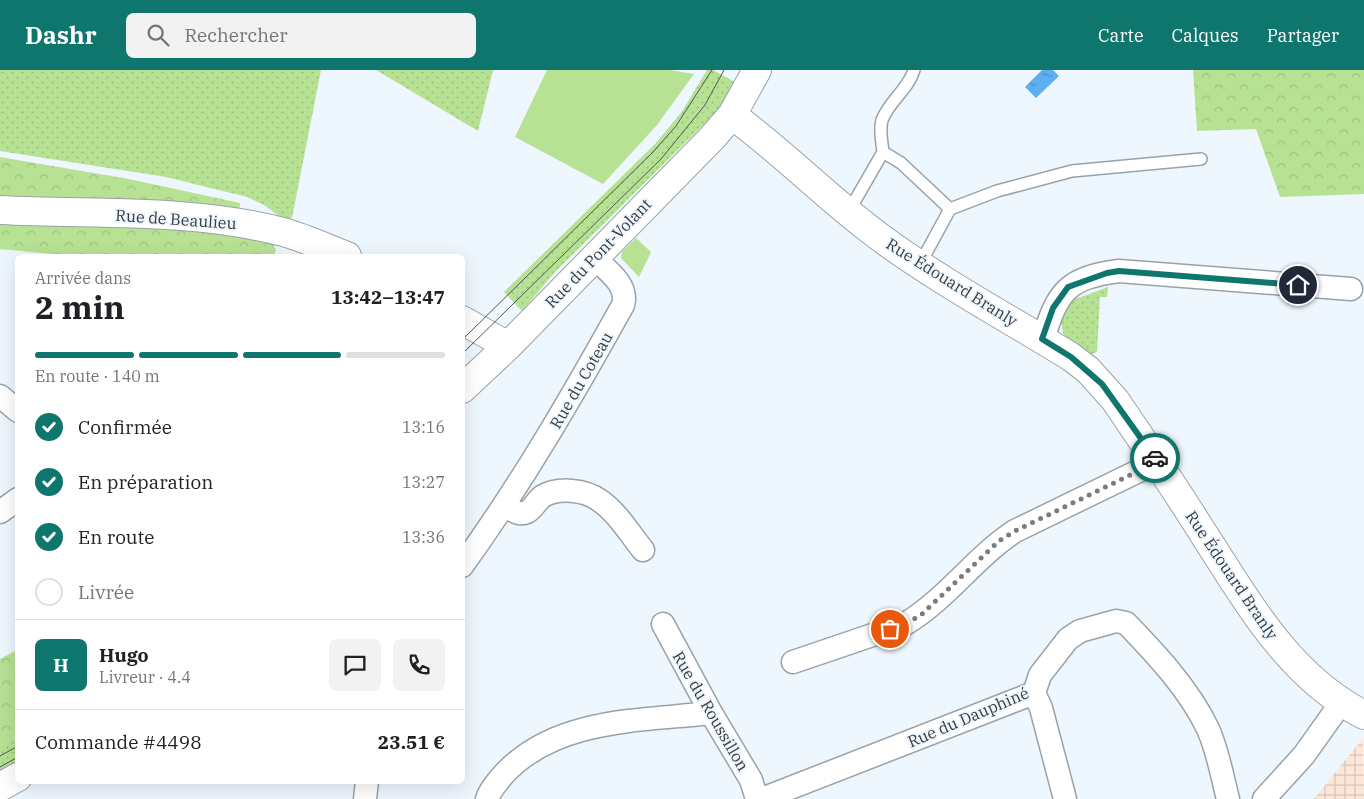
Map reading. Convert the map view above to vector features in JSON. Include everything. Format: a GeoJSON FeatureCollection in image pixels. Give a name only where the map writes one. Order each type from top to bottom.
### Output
{"type":"FeatureCollection","features":[{"type":"Feature","properties":{"kind":"street","name":"Rue du Pont-Volant"},"geometry":{"type":"LineString","coordinates":[[465,386],[508,346],[593,257],[711,139],[732,115],[757,70]]}},
{"type":"Feature","properties":{"kind":"street","name":"Rue Édouard Branly"},"geometry":{"type":"LineString","coordinates":[[732,115],[768,142],[881,238],[1071,357],[1102,384],[1157,462],[1266,629],[1300,670],[1352,709]]}},
{"type":"Feature","properties":{"kind":"street","name":"Rue de Beaulieu"},"geometry":{"type":"LineString","coordinates":[[0,210],[161,215],[230,222],[286,232],[342,254]]}},
{"type":"Feature","properties":{"kind":"street","name":"Rue du Coteau"},"geometry":{"type":"LineString","coordinates":[[465,562],[506,506],[546,441],[623,305],[625,292],[593,257]]}},
{"type":"Feature","properties":{"kind":"street"},"geometry":{"type":"LineString","coordinates":[[1042,339],[1053,308],[1068,287],[1107,273],[1119,271],[1351,289]]}},
{"type":"Feature","properties":{"kind":"street"},"geometry":{"type":"LineString","coordinates":[[465,322],[508,346]]}},
{"type":"Feature","properties":{"kind":"street"},"geometry":{"type":"LineString","coordinates":[[793,662],[905,624],[921,615],[999,541],[1015,531],[1157,462]]}},
{"type":"Feature","properties":{"kind":"street"},"geometry":{"type":"LineString","coordinates":[[506,506],[522,513],[527,512],[544,496],[553,492],[577,491],[589,495],[607,506],[643,550]]}},
{"type":"Feature","properties":{"kind":"street"},"geometry":{"type":"LineString","coordinates":[[0,512],[15,501]]}},
{"type":"Feature","properties":{"kind":"street","name":"Rue du Dauphiné"},"geometry":{"type":"LineString","coordinates":[[762,799],[1034,693],[1040,675],[1068,639],[1080,631],[1116,621],[1126,623],[1170,672],[1199,712],[1209,731],[1228,799]]}},
{"type":"Feature","properties":{"kind":"street","name":"Rue du Roussillon"},"geometry":{"type":"LineString","coordinates":[[663,624],[711,713],[751,780],[756,799]]}},
{"type":"Feature","properties":{"kind":"street"},"geometry":{"type":"LineString","coordinates":[[1034,693],[1041,708],[1065,799]]}},
{"type":"Feature","properties":{"kind":"street"},"geometry":{"type":"LineString","coordinates":[[1264,799],[1304,755],[1352,709]]}},
{"type":"Feature","properties":{"kind":"street"},"geometry":{"type":"LineString","coordinates":[[487,799],[497,782],[515,763],[535,748],[561,736],[585,728],[711,713]]}},
{"type":"Feature","properties":{"kind":"street"},"geometry":{"type":"LineString","coordinates":[[0,787],[15,779]]}},
{"type":"Feature","properties":{"kind":"street"},"geometry":{"type":"LineString","coordinates":[[365,799],[367,784]]}},
{"type":"Feature","properties":{"kind":"lane"},"geometry":{"type":"LineString","coordinates":[[849,211],[883,152],[881,135],[883,120],[911,81],[914,70]]}},
{"type":"Feature","properties":{"kind":"lane"},"geometry":{"type":"LineString","coordinates":[[883,152],[901,163],[950,209]]}},
{"type":"Feature","properties":{"kind":"lane"},"geometry":{"type":"LineString","coordinates":[[920,264],[950,209],[997,191],[1072,171],[1201,159]]}},
{"type":"Feature","properties":{"kind":"shaded area"},"geometry":{"type":"Polygon","coordinates":[[[1363,738],[1364,799],[1314,799],[1363,738]]]}},
{"type":"Feature","properties":{"kind":"green space"},"geometry":{"type":"Polygon","coordinates":[[[0,70],[321,70],[292,218],[281,218],[266,206],[247,197],[166,177],[0,151],[0,70]]]}},
{"type":"Feature","properties":{"kind":"green space"},"geometry":{"type":"Polygon","coordinates":[[[376,70],[493,70],[478,131],[376,70]]]}},
{"type":"Feature","properties":{"kind":"green space"},"geometry":{"type":"Polygon","coordinates":[[[547,70],[670,70],[694,74],[657,125],[603,184],[515,137],[547,70]]]}},
{"type":"Feature","properties":{"kind":"green space"},"geometry":{"type":"Polygon","coordinates":[[[707,70],[713,70],[735,82],[725,103],[555,272],[522,311],[504,292],[655,144],[681,113],[707,70]]]}},
{"type":"Feature","properties":{"kind":"green space"},"geometry":{"type":"Polygon","coordinates":[[[1193,70],[1364,70],[1364,194],[1280,197],[1256,129],[1197,131],[1193,70]]]}},
{"type":"Feature","properties":{"kind":"green space"},"geometry":{"type":"Polygon","coordinates":[[[0,157],[129,179],[240,203],[238,223],[265,228],[276,250],[275,254],[52,254],[0,249],[0,157]]]}},
{"type":"Feature","properties":{"kind":"green space"},"geometry":{"type":"Polygon","coordinates":[[[636,238],[651,252],[639,277],[621,258],[622,252],[636,238]]]}},
{"type":"Feature","properties":{"kind":"green space"},"geometry":{"type":"Polygon","coordinates":[[[1108,287],[1107,297],[1100,297],[1097,352],[1089,355],[1064,337],[1061,322],[1073,300],[1108,287]]]}},
{"type":"Feature","properties":{"kind":"green space"},"geometry":{"type":"Polygon","coordinates":[[[15,651],[15,736],[0,746],[0,659],[15,651]]]}},
{"type":"Feature","properties":{"kind":"green space"},"geometry":{"type":"Polygon","coordinates":[[[15,736],[15,765],[0,773],[0,746],[15,736]]]}},
{"type":"Feature","properties":{"kind":"water"},"geometry":{"type":"Polygon","coordinates":[[[1042,70],[1053,70],[1059,76],[1036,98],[1025,87],[1042,70]]]}},
{"type":"Feature","properties":{"kind":"tram line"},"geometry":{"type":"LineString","coordinates":[[465,337],[653,152],[676,126],[712,70]]}},
{"type":"Feature","properties":{"kind":"tram line"},"geometry":{"type":"LineString","coordinates":[[465,351],[661,159],[705,105],[724,70]]}},
{"type":"Feature","properties":{"kind":"tram line"},"geometry":{"type":"LineString","coordinates":[[0,756],[15,748]]}},
{"type":"Feature","properties":{"kind":"tram line"},"geometry":{"type":"LineString","coordinates":[[0,767],[15,759]]}},
{"type":"Feature","properties":{"kind":"way so far"},"geometry":{"type":"LineString","coordinates":[[890,629],[905,624],[921,615],[999,541],[1015,531],[1157,462],[1155,458]]}},
{"type":"Feature","properties":{"kind":"route"},"geometry":{"type":"LineString","coordinates":[[1155,458],[1102,384],[1071,357],[1042,339],[1053,308],[1061,295],[1068,287],[1077,282],[1119,271],[1298,285]]}}]}
